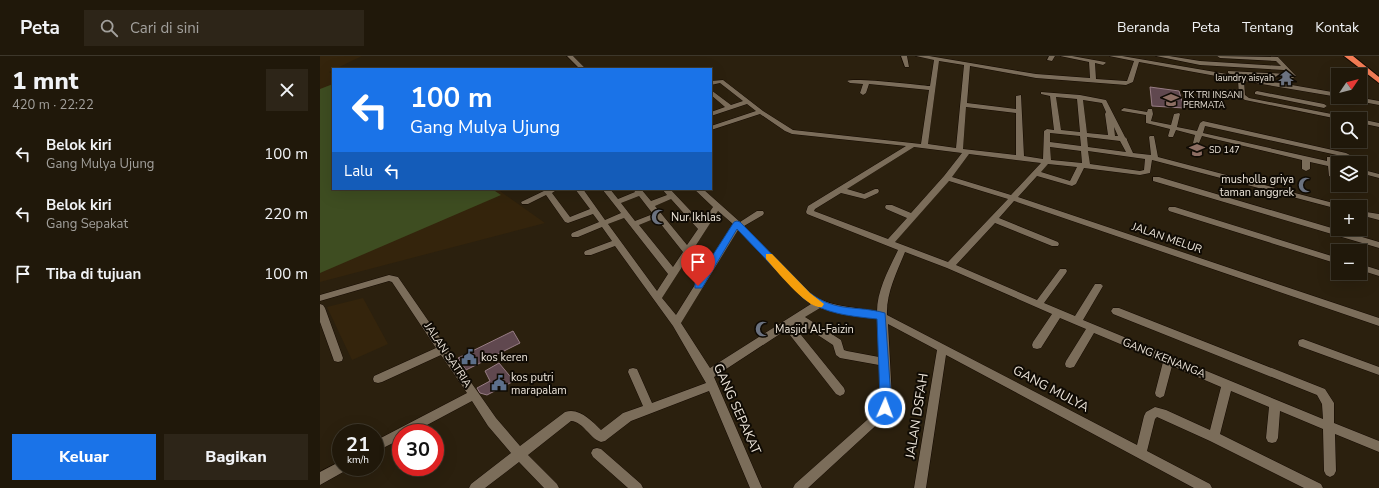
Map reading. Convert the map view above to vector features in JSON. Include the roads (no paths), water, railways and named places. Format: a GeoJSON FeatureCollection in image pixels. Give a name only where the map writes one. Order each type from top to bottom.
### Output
{"type":"FeatureCollection","features":[{"type":"Feature","properties":{"kind":"highway"},"geometry":{"type":"LineString","coordinates":[[1348,56],[1379,81]]}},
{"type":"Feature","properties":{"kind":"street"},"geometry":{"type":"LineString","coordinates":[[570,56],[582,68]]}},
{"type":"Feature","properties":{"kind":"street"},"geometry":{"type":"LineString","coordinates":[[904,56],[908,66]]}},
{"type":"Feature","properties":{"kind":"street"},"geometry":{"type":"LineString","coordinates":[[919,56],[1036,76],[1129,83],[1137,60]]}},
{"type":"Feature","properties":{"kind":"street"},"geometry":{"type":"LineString","coordinates":[[1063,56],[1103,63]]}},
{"type":"Feature","properties":{"kind":"street"},"geometry":{"type":"LineString","coordinates":[[1112,56],[1331,94]]}},
{"type":"Feature","properties":{"kind":"street"},"geometry":{"type":"LineString","coordinates":[[1159,56],[1200,63],[1285,68]]}},
{"type":"Feature","properties":{"kind":"street"},"geometry":{"type":"LineString","coordinates":[[1195,56],[1200,63],[1202,71]]}},
{"type":"Feature","properties":{"kind":"street"},"geometry":{"type":"LineString","coordinates":[[1202,71],[1293,76],[1278,59],[1220,56]]}},
{"type":"Feature","properties":{"kind":"street"},"geometry":{"type":"LineString","coordinates":[[924,146],[932,88],[938,59]]}},
{"type":"Feature","properties":{"kind":"street"},"geometry":{"type":"LineString","coordinates":[[1092,61],[1093,80]]}},
{"type":"Feature","properties":{"kind":"street"},"geometry":{"type":"LineString","coordinates":[[889,243],[947,178],[963,150],[967,65]]}},
{"type":"Feature","properties":{"kind":"street"},"geometry":{"type":"LineString","coordinates":[[1241,79],[1242,96],[1244,98],[1331,116]]}},
{"type":"Feature","properties":{"kind":"street"},"geometry":{"type":"LineString","coordinates":[[712,83],[721,81],[761,112],[792,132],[913,144],[1144,173],[1147,171],[1152,157],[1152,136]]}},
{"type":"Feature","properties":{"kind":"street"},"geometry":{"type":"LineString","coordinates":[[850,81],[932,88]]}},
{"type":"Feature","properties":{"kind":"street"},"geometry":{"type":"LineString","coordinates":[[863,93],[867,82]]}},
{"type":"Feature","properties":{"kind":"street"},"geometry":{"type":"LineString","coordinates":[[712,93],[730,108]]}},
{"type":"Feature","properties":{"kind":"street"},"geometry":{"type":"LineString","coordinates":[[1043,93],[1103,100],[1124,139],[1130,154]]}},
{"type":"Feature","properties":{"kind":"street"},"geometry":{"type":"LineString","coordinates":[[1257,93],[1324,106]]}},
{"type":"Feature","properties":{"kind":"street"},"geometry":{"type":"LineString","coordinates":[[1053,94],[1058,131]]}},
{"type":"Feature","properties":{"kind":"street"},"geometry":{"type":"LineString","coordinates":[[1019,96],[1018,111],[1020,158]]}},
{"type":"Feature","properties":{"kind":"street"},"geometry":{"type":"LineString","coordinates":[[1036,174],[1072,184],[1084,165],[1085,149],[1080,97]]}},
{"type":"Feature","properties":{"kind":"street"},"geometry":{"type":"LineString","coordinates":[[1367,100],[1379,102]]}},
{"type":"Feature","properties":{"kind":"street"},"geometry":{"type":"LineString","coordinates":[[712,114],[748,102]]}},
{"type":"Feature","properties":{"kind":"street"},"geometry":{"type":"LineString","coordinates":[[1302,102],[1303,111]]}},
{"type":"Feature","properties":{"kind":"street"},"geometry":{"type":"LineString","coordinates":[[964,105],[1018,111]]}},
{"type":"Feature","properties":{"kind":"street"},"geometry":{"type":"LineString","coordinates":[[1108,108],[1112,138]]}},
{"type":"Feature","properties":{"kind":"street"},"geometry":{"type":"LineString","coordinates":[[1124,110],[1150,112],[1151,122],[1146,129]]}},
{"type":"Feature","properties":{"kind":"street"},"geometry":{"type":"LineString","coordinates":[[712,127],[761,112]]}},
{"type":"Feature","properties":{"kind":"street"},"geometry":{"type":"LineString","coordinates":[[1171,136],[1177,114]]}},
{"type":"Feature","properties":{"kind":"street"},"geometry":{"type":"LineString","coordinates":[[1151,122],[1331,164]]}},
{"type":"Feature","properties":{"kind":"street"},"geometry":{"type":"LineString","coordinates":[[1196,143],[1203,123],[1346,155]]}},
{"type":"Feature","properties":{"kind":"street"},"geometry":{"type":"LineString","coordinates":[[1367,123],[1379,125]]}},
{"type":"Feature","properties":{"kind":"street"},"geometry":{"type":"LineString","coordinates":[[950,266],[1047,161],[1047,131],[1124,139]]}},
{"type":"Feature","properties":{"kind":"street"},"geometry":{"type":"LineString","coordinates":[[1222,148],[1224,140]]}},
{"type":"Feature","properties":{"kind":"street"},"geometry":{"type":"LineString","coordinates":[[841,190],[913,144]]}},
{"type":"Feature","properties":{"kind":"street"},"geometry":{"type":"LineString","coordinates":[[1047,144],[1152,157],[1331,205]]}},
{"type":"Feature","properties":{"kind":"street"},"geometry":{"type":"LineString","coordinates":[[1250,146],[1250,155]]}},
{"type":"Feature","properties":{"kind":"street"},"geometry":{"type":"LineString","coordinates":[[1276,152],[1276,162]]}},
{"type":"Feature","properties":{"kind":"street"},"geometry":{"type":"LineString","coordinates":[[1329,152],[1331,157]]}},
{"type":"Feature","properties":{"kind":"street"},"geometry":{"type":"LineString","coordinates":[[1306,159],[1306,170]]}},
{"type":"Feature","properties":{"kind":"street"},"geometry":{"type":"LineString","coordinates":[[1367,173],[1379,176]]}},
{"type":"Feature","properties":{"kind":"street","name":"JALAN MELUR"},"geometry":{"type":"LineString","coordinates":[[947,178],[1013,198],[1379,322]]}},
{"type":"Feature","properties":{"kind":"street"},"geometry":{"type":"LineString","coordinates":[[1156,179],[1379,245]]}},
{"type":"Feature","properties":{"kind":"street"},"geometry":{"type":"LineString","coordinates":[[525,202],[551,190],[568,220],[593,211]]}},
{"type":"Feature","properties":{"kind":"street","name":"GANG SEPAKAT"},"geometry":{"type":"LineString","coordinates":[[579,190],[676,323],[710,380],[756,488]]}},
{"type":"Feature","properties":{"kind":"street"},"geometry":{"type":"LineString","coordinates":[[607,190],[673,274]]}},
{"type":"Feature","properties":{"kind":"street"},"geometry":{"type":"LineString","coordinates":[[667,190],[703,229]]}},
{"type":"Feature","properties":{"kind":"street"},"geometry":{"type":"LineString","coordinates":[[699,190],[716,207],[738,225],[807,296],[818,304],[837,310],[882,316]]}},
{"type":"Feature","properties":{"kind":"street"},"geometry":{"type":"LineString","coordinates":[[841,190],[865,197],[874,191]]}},
{"type":"Feature","properties":{"kind":"street","name":"GANG KENANGA"},"geometry":{"type":"LineString","coordinates":[[841,190],[811,208],[810,212],[950,266],[1092,328],[1379,447]]}},
{"type":"Feature","properties":{"kind":"street"},"geometry":{"type":"LineString","coordinates":[[616,202],[638,191],[688,251]]}},
{"type":"Feature","properties":{"kind":"street"},"geometry":{"type":"LineString","coordinates":[[649,205],[672,196]]}},
{"type":"Feature","properties":{"kind":"street"},"geometry":{"type":"LineString","coordinates":[[658,298],[716,207]]}},
{"type":"Feature","properties":{"kind":"street"},"geometry":{"type":"LineString","coordinates":[[889,207],[912,217]]}},
{"type":"Feature","properties":{"kind":"street"},"geometry":{"type":"LineString","coordinates":[[1172,209],[1331,258]]}},
{"type":"Feature","properties":{"kind":"street"},"geometry":{"type":"LineString","coordinates":[[676,323],[738,225],[760,213]]}},
{"type":"Feature","properties":{"kind":"street"},"geometry":{"type":"LineString","coordinates":[[575,235],[626,214]]}},
{"type":"Feature","properties":{"kind":"street"},"geometry":{"type":"LineString","coordinates":[[634,224],[658,214]]}},
{"type":"Feature","properties":{"kind":"street"},"geometry":{"type":"LineString","coordinates":[[1367,215],[1379,218]]}},
{"type":"Feature","properties":{"kind":"street"},"geometry":{"type":"LineString","coordinates":[[994,220],[1055,244]]}},
{"type":"Feature","properties":{"kind":"street"},"geometry":{"type":"LineString","coordinates":[[588,253],[616,242]]}},
{"type":"Feature","properties":{"kind":"street"},"geometry":{"type":"LineString","coordinates":[[798,488],[880,415],[885,408],[882,316],[885,292],[903,248]]}},
{"type":"Feature","properties":{"kind":"street"},"geometry":{"type":"LineString","coordinates":[[1367,269],[1379,273]]}},
{"type":"Feature","properties":{"kind":"street"},"geometry":{"type":"LineString","coordinates":[[1038,305],[1063,271]]}},
{"type":"Feature","properties":{"kind":"street","name":"JALAN SATRIA"},"geometry":{"type":"LineString","coordinates":[[320,298],[389,278],[395,279],[445,349],[492,422],[520,455],[554,488]]}},
{"type":"Feature","properties":{"kind":"street"},"geometry":{"type":"LineString","coordinates":[[1077,321],[1098,286]]}},
{"type":"Feature","properties":{"kind":"street"},"geometry":{"type":"LineString","coordinates":[[475,488],[569,416],[581,418],[601,437],[626,417],[710,380],[787,324],[818,304]]}},
{"type":"Feature","properties":{"kind":"street"},"geometry":{"type":"LineString","coordinates":[[320,308],[338,358]]}},
{"type":"Feature","properties":{"kind":"street"},"geometry":{"type":"LineString","coordinates":[[1116,311],[1318,390],[1327,398],[1330,427],[1330,471]]}},
{"type":"Feature","properties":{"kind":"street"},"geometry":{"type":"LineString","coordinates":[[1037,345],[1058,313]]}},
{"type":"Feature","properties":{"kind":"street","name":"GANG MULYA"},"geometry":{"type":"LineString","coordinates":[[882,316],[1206,488]]}},
{"type":"Feature","properties":{"kind":"street"},"geometry":{"type":"LineString","coordinates":[[798,317],[837,343],[840,352],[844,355],[884,362]]}},
{"type":"Feature","properties":{"kind":"street"},"geometry":{"type":"LineString","coordinates":[[787,324],[840,391]]}},
{"type":"Feature","properties":{"kind":"street"},"geometry":{"type":"LineString","coordinates":[[1070,364],[1092,328]]}},
{"type":"Feature","properties":{"kind":"street"},"geometry":{"type":"LineString","coordinates":[[1303,343],[1379,371]]}},
{"type":"Feature","properties":{"kind":"street","name":"JALAN DSFAH"},"geometry":{"type":"LineString","coordinates":[[920,488],[942,348]]}},
{"type":"Feature","properties":{"kind":"street"},"geometry":{"type":"LineString","coordinates":[[378,379],[445,349]]}},
{"type":"Feature","properties":{"kind":"street"},"geometry":{"type":"LineString","coordinates":[[1160,392],[1169,359]]}},
{"type":"Feature","properties":{"kind":"street"},"geometry":{"type":"LineString","coordinates":[[633,372],[649,408]]}},
{"type":"Feature","properties":{"kind":"street"},"geometry":{"type":"LineString","coordinates":[[1214,437],[1227,384]]}},
{"type":"Feature","properties":{"kind":"street"},"geometry":{"type":"LineString","coordinates":[[384,442],[474,395]]}},
{"type":"Feature","properties":{"kind":"street"},"geometry":{"type":"LineString","coordinates":[[1272,438],[1275,404]]}},
{"type":"Feature","properties":{"kind":"street"},"geometry":{"type":"LineString","coordinates":[[1141,453],[1150,416],[1156,412],[1162,413],[1317,488]]}},
{"type":"Feature","properties":{"kind":"street"},"geometry":{"type":"LineString","coordinates":[[597,453],[637,488]]}},
{"type":"Feature","properties":{"kind":"street"},"geometry":{"type":"LineString","coordinates":[[320,479],[332,472]]}},
{"type":"Feature","properties":{"kind":"place","name":"laundry aisyah"},"geometry":{"type":"Point","coordinates":[1286,78]}},
{"type":"Feature","properties":{"kind":"place","name":"TK TRI INSANI PERMATA"},"geometry":{"type":"Point","coordinates":[1171,100]}},
{"type":"Feature","properties":{"kind":"place","name":"SD 147"},"geometry":{"type":"Point","coordinates":[1197,150]}},
{"type":"Feature","properties":{"kind":"place","name":"musholla griya taman anggrek"},"geometry":{"type":"Point","coordinates":[1306,185]}},
{"type":"Feature","properties":{"kind":"place","name":"Nur Ikhlas"},"geometry":{"type":"Point","coordinates":[659,217]}},
{"type":"Feature","properties":{"kind":"place","name":"Masjid Al-Faizin"},"geometry":{"type":"Point","coordinates":[763,329]}},
{"type":"Feature","properties":{"kind":"place","name":"kos keren"},"geometry":{"type":"Point","coordinates":[469,357]}},
{"type":"Feature","properties":{"kind":"place","name":"kos putri marapalam"},"geometry":{"type":"Point","coordinates":[499,383]}}]}
